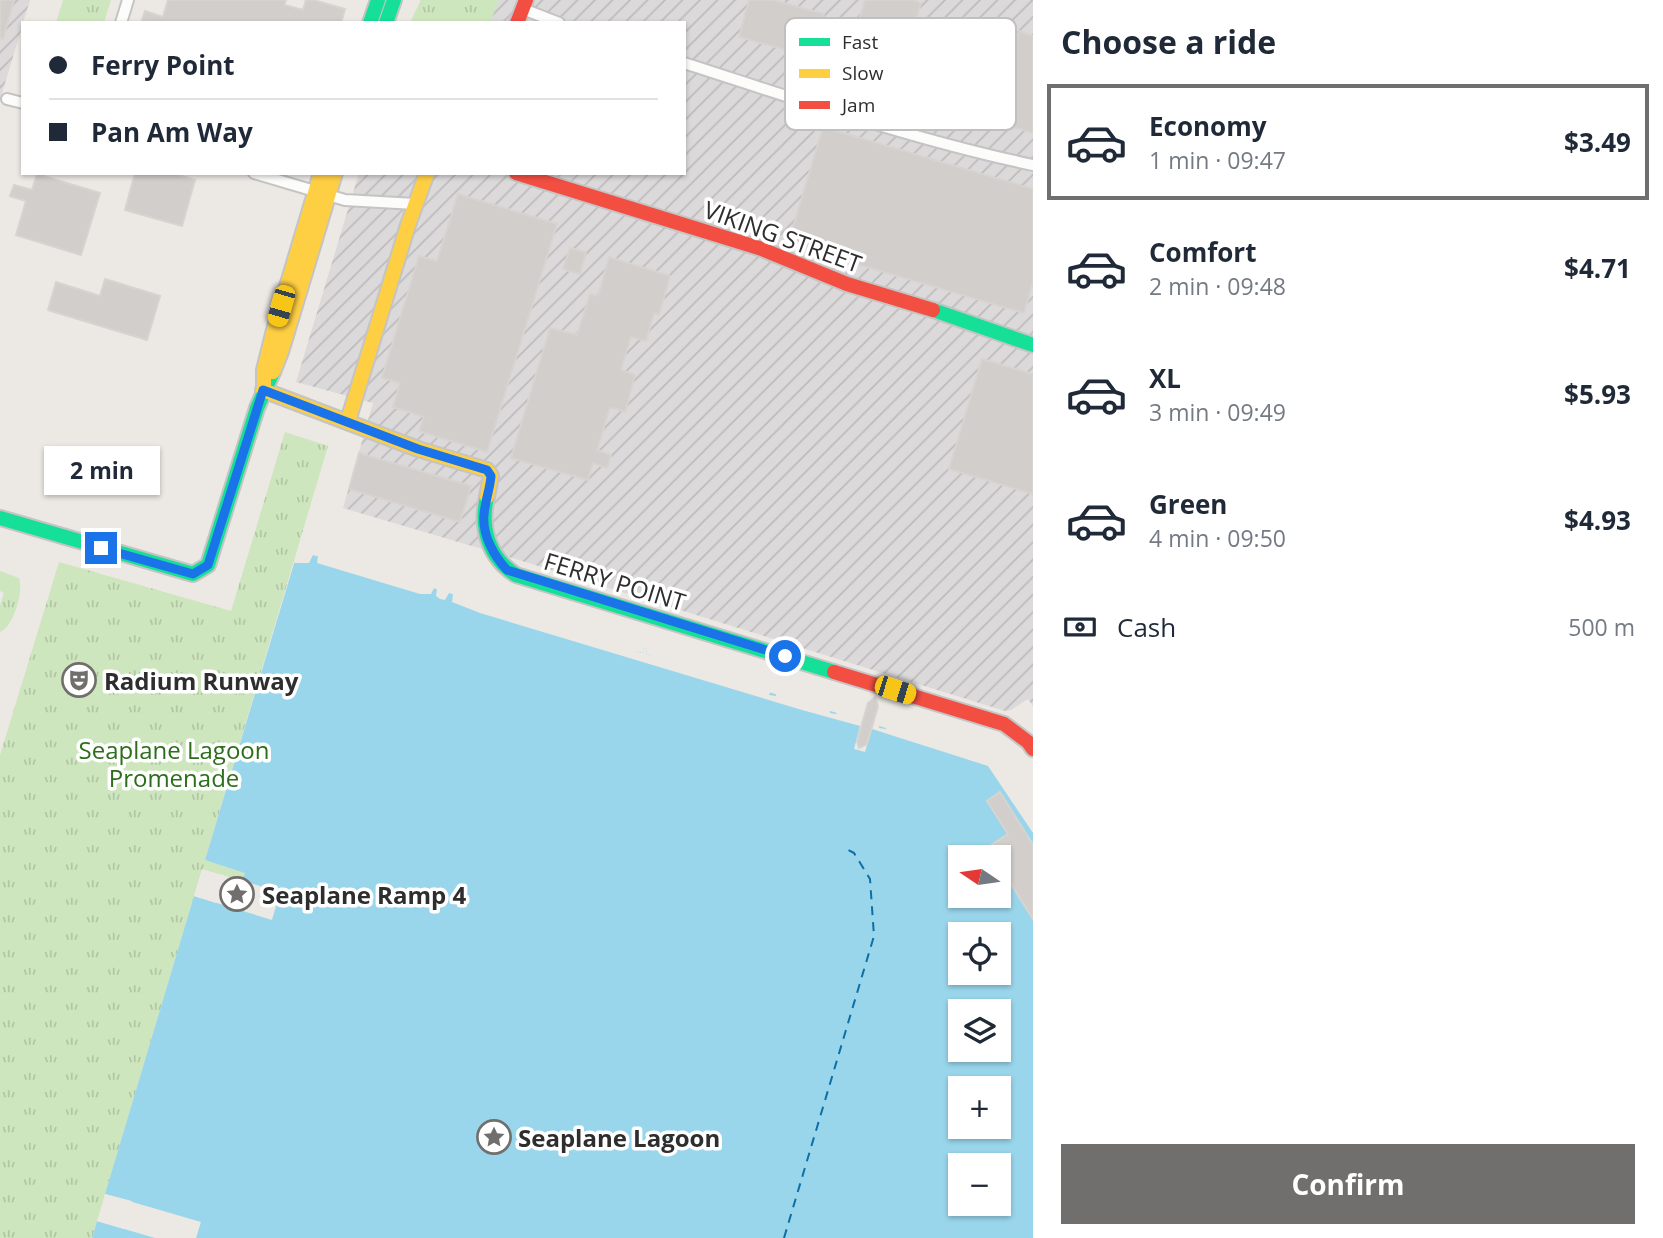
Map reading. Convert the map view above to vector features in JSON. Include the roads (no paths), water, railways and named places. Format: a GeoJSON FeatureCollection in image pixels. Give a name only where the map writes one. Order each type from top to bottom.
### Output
{"type":"FeatureCollection","features":[{"type":"Feature","properties":{"kind":"street"},"geometry":{"type":"LineString","coordinates":[[122,21],[128,0]]}},
{"type":"Feature","properties":{"kind":"street"},"geometry":{"type":"LineString","coordinates":[[371,21],[378,0]]}},
{"type":"Feature","properties":{"kind":"street"},"geometry":{"type":"LineString","coordinates":[[387,21],[394,0]]}},
{"type":"Feature","properties":{"kind":"street"},"geometry":{"type":"LineString","coordinates":[[522,11],[553,21]]}},
{"type":"Feature","properties":{"kind":"street"},"geometry":{"type":"LineString","coordinates":[[686,64],[785,94]]}},
{"type":"Feature","properties":{"kind":"street"},"geometry":{"type":"LineString","coordinates":[[8,99],[21,102]]}},
{"type":"Feature","properties":{"kind":"street"},"geometry":{"type":"LineString","coordinates":[[900,130],[982,154],[1033,165]]}},
{"type":"Feature","properties":{"kind":"street"},"geometry":{"type":"LineString","coordinates":[[260,175],[351,201],[415,204]]}},
{"type":"Feature","properties":{"kind":"street"},"geometry":{"type":"LineString","coordinates":[[321,175],[322,194]]}},
{"type":"Feature","properties":{"kind":"street"},"geometry":{"type":"LineString","coordinates":[[0,518],[193,574],[208,565],[263,390],[281,352],[322,194],[334,175]]}},
{"type":"Feature","properties":{"kind":"street"},"geometry":{"type":"LineString","coordinates":[[348,421],[426,175]]}},
{"type":"Feature","properties":{"kind":"street","name":"VIKING STREET"},"geometry":{"type":"LineString","coordinates":[[522,175],[759,248],[847,284],[1033,345]]}},
{"type":"Feature","properties":{"kind":"street","name":"FERRY POINT"},"geometry":{"type":"LineString","coordinates":[[263,390],[418,449],[487,470],[491,476],[484,515],[485,530],[500,563],[516,575],[1004,724],[1033,749]]}},
{"type":"Feature","properties":{"kind":"water"},"geometry":{"type":"Polygon","coordinates":[[[313,555],[433,588],[642,653],[644,648],[647,649],[646,654],[651,656],[993,761],[1033,822],[1033,1238],[92,1238],[97,1221],[124,1229],[132,1201],[105,1194],[194,896],[216,903],[224,875],[242,881],[245,873],[205,860],[296,557],[313,555]]]}},
{"type":"Feature","properties":{"kind":"place","name":"Radium Runway"},"geometry":{"type":"Point","coordinates":[79,680]}},
{"type":"Feature","properties":{"kind":"place","name":"Seaplane Ramp 4"},"geometry":{"type":"Point","coordinates":[237,894]}},
{"type":"Feature","properties":{"kind":"place","name":"Seaplane Lagoon"},"geometry":{"type":"Point","coordinates":[494,1137]}},
{"type":"Feature","properties":{"kind":"park label","name":"Seaplane Lagoon Promenade"},"geometry":{"type":"Point","coordinates":[174,763]}}]}
